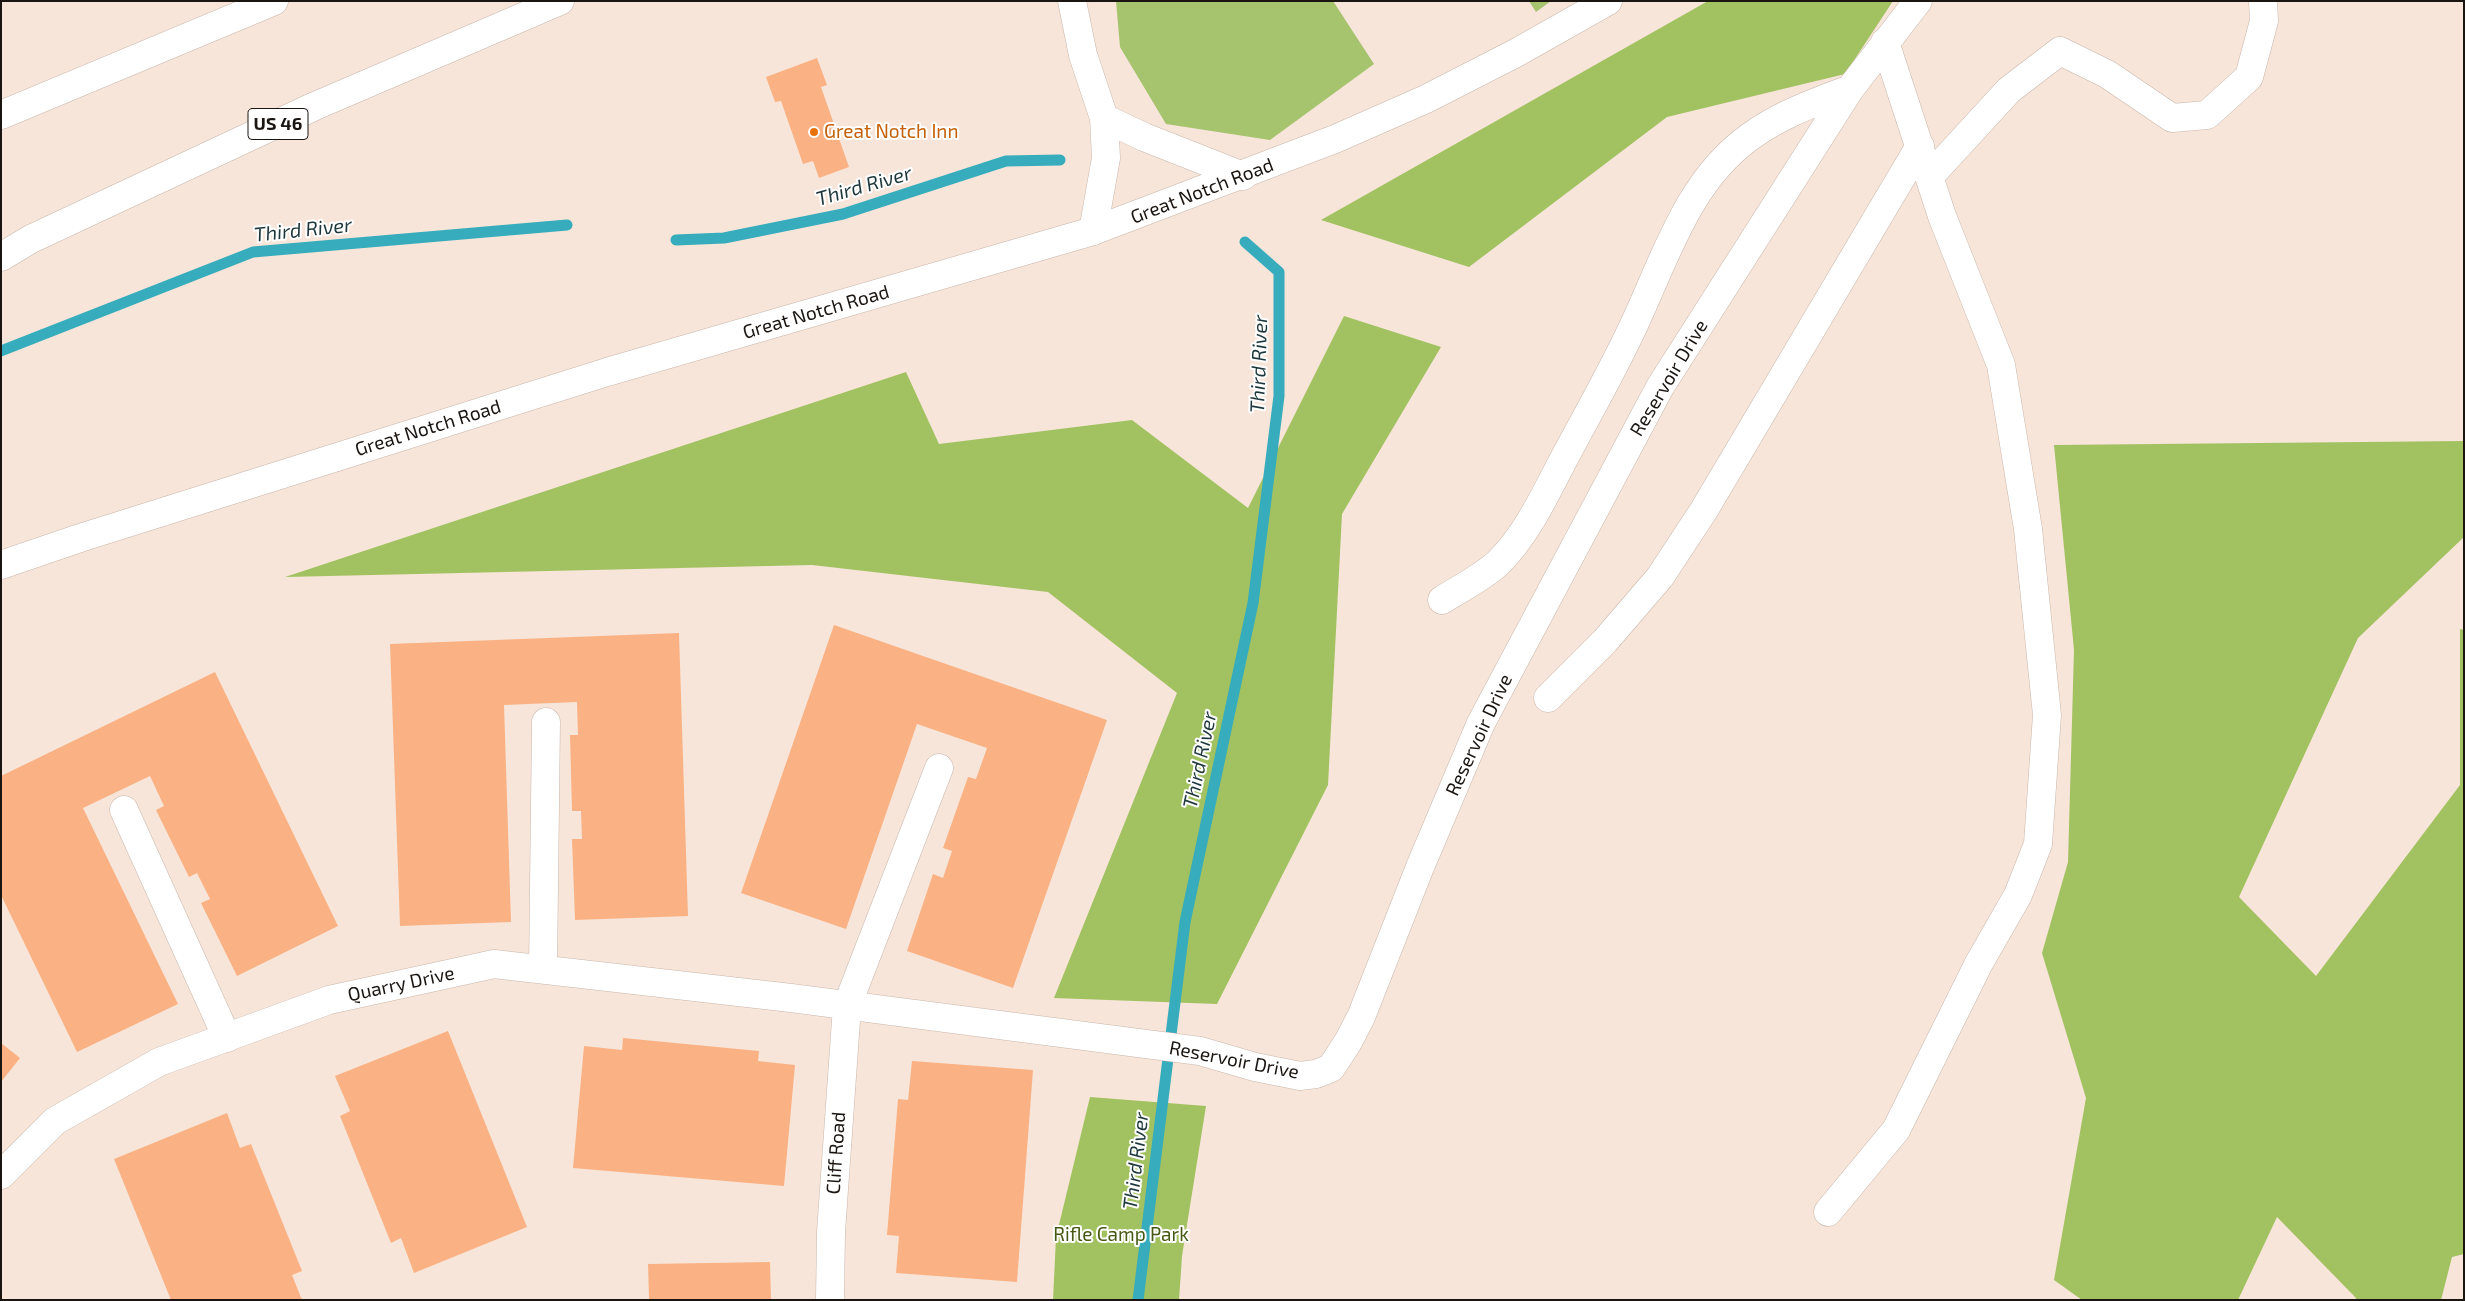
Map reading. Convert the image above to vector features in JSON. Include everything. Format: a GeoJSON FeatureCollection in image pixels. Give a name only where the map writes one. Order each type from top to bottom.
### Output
{"type":"FeatureCollection","features":[{"type":"Feature","properties":{"kind":"main road"},"geometry":{"type":"LineString","coordinates":[[1,115],[274,1]]}},
{"type":"Feature","properties":{"kind":"main road","name":"US 46"},"geometry":{"type":"LineString","coordinates":[[1,257],[31,239],[315,106],[560,1]]}},
{"type":"Feature","properties":{"kind":"main road"},"geometry":{"type":"LineString","coordinates":[[1072,1],[1083,55],[1104,118],[1106,158],[1094,232]]}},
{"type":"Feature","properties":{"kind":"main road","name":"Great Notch Road"},"geometry":{"type":"LineString","coordinates":[[1,565],[90,535],[598,375],[1094,232],[1243,176],[1335,139],[1426,99],[1514,54],[1608,1]]}},
{"type":"Feature","properties":{"kind":"main road","name":"Reservoir Drive"},"geometry":{"type":"LineString","coordinates":[[847,1006],[1200,1050],[1255,1067],[1300,1076],[1316,1074],[1331,1068],[1361,1017],[1420,867],[1478,732],[1514,658],[1660,387],[1850,89],[1918,1]]}},
{"type":"Feature","properties":{"kind":"main road"},"geometry":{"type":"LineString","coordinates":[[1930,176],[2009,90],[2060,50],[2107,74],[2172,118],[2207,115],[2250,77],[2264,21],[2263,1]]}},
{"type":"Feature","properties":{"kind":"main road"},"geometry":{"type":"LineString","coordinates":[[1828,1212],[1896,1130],[1979,963],[2018,895],[2038,844],[2047,715],[2026,519],[2000,365],[1942,216],[1885,42]]}},
{"type":"Feature","properties":{"kind":"main road"},"geometry":{"type":"LineString","coordinates":[[1442,600],[1498,563],[1526,528],[1608,376],[1638,316],[1662,256],[1702,188],[1723,161],[1750,136],[1780,118],[1850,89]]}},
{"type":"Feature","properties":{"kind":"main road"},"geometry":{"type":"LineString","coordinates":[[1104,118],[1144,137],[1243,176]]}},
{"type":"Feature","properties":{"kind":"main road"},"geometry":{"type":"LineString","coordinates":[[1548,698],[1605,641],[1660,578],[1704,510],[1920,146]]}},
{"type":"Feature","properties":{"kind":"main road"},"geometry":{"type":"LineString","coordinates":[[543,969],[546,722]]}},
{"type":"Feature","properties":{"kind":"main road","name":"Cliff Road"},"geometry":{"type":"LineString","coordinates":[[830,1300],[831,1232],[847,1006],[939,768]]}},
{"type":"Feature","properties":{"kind":"main road"},"geometry":{"type":"LineString","coordinates":[[124,810],[227,1038]]}},
{"type":"Feature","properties":{"kind":"main road","name":"Quarry Drive"},"geometry":{"type":"LineString","coordinates":[[1,1175],[55,1121],[159,1062],[329,1000],[494,964],[847,1006]]}},
{"type":"Feature","properties":{"kind":"green space"},"geometry":{"type":"Polygon","coordinates":[[[1116,1],[1333,1],[1374,64],[1270,140],[1166,124],[1120,47],[1116,1]]]}},
{"type":"Feature","properties":{"kind":"green space"},"geometry":{"type":"Polygon","coordinates":[[[1529,1],[1551,1],[1536,12],[1529,1]]]}},
{"type":"Feature","properties":{"kind":"green space"},"geometry":{"type":"Polygon","coordinates":[[[1708,1],[1893,1],[1845,74],[1667,117],[1469,267],[1321,220],[1708,1]]]}},
{"type":"Feature","properties":{"kind":"green space"},"geometry":{"type":"Polygon","coordinates":[[[1344,316],[1441,347],[1342,514],[1328,785],[1217,1004],[1054,998],[1177,693],[1048,592],[812,565],[285,577],[906,372],[939,444],[1132,420],[1248,508],[1344,316]]]}},
{"type":"Feature","properties":{"kind":"green space"},"geometry":{"type":"Polygon","coordinates":[[[2464,441],[2464,537],[2358,638],[2239,897],[2316,976],[2460,785],[2460,629],[2464,630],[2464,1254],[2452,1257],[2441,1300],[2355,1300],[2356,1298],[2277,1217],[2238,1300],[2082,1300],[2054,1280],[2086,1098],[2042,953],[2068,862],[2074,650],[2054,445],[2464,441]]]}},
{"type":"Feature","properties":{"kind":"green space","name":"Rifle Camp Park"},"geometry":{"type":"Polygon","coordinates":[[[1090,1097],[1206,1106],[1182,1256],[1179,1300],[1053,1300],[1056,1237],[1090,1097]]]}},
{"type":"Feature","properties":{"kind":"building","name":"Great Notch Inn"},"geometry":{"type":"Polygon","coordinates":[[[817,58],[827,85],[821,87],[849,167],[819,178],[813,161],[803,164],[781,101],[775,102],[766,77],[817,58]]]}},
{"type":"Feature","properties":{"kind":"building"},"geometry":{"type":"Polygon","coordinates":[[[834,625],[1107,720],[1013,988],[907,951],[933,874],[943,878],[952,851],[943,848],[968,777],[976,779],[987,748],[917,724],[846,929],[741,893],[834,625]]]}},
{"type":"Feature","properties":{"kind":"building"},"geometry":{"type":"Polygon","coordinates":[[[679,633],[688,916],[575,920],[572,839],[582,839],[581,811],[572,811],[570,735],[578,735],[577,702],[504,705],[511,922],[400,926],[390,644],[679,633]]]}},
{"type":"Feature","properties":{"kind":"building"},"geometry":{"type":"Polygon","coordinates":[[[215,672],[338,926],[237,976],[201,903],[210,899],[197,873],[189,877],[156,810],[164,806],[150,776],[83,808],[178,1004],[77,1052],[1,895],[1,776],[215,672]]]}},
{"type":"Feature","properties":{"kind":"building"},"geometry":{"type":"Polygon","coordinates":[[[448,1031],[527,1227],[414,1273],[401,1238],[391,1243],[340,1116],[350,1111],[335,1076],[448,1031]]]}},
{"type":"Feature","properties":{"kind":"building"},"geometry":{"type":"Polygon","coordinates":[[[623,1038],[759,1051],[758,1061],[795,1065],[784,1186],[573,1168],[584,1046],[622,1050],[623,1038]]]}},
{"type":"Feature","properties":{"kind":"building"},"geometry":{"type":"Polygon","coordinates":[[[1,1043],[20,1058],[1,1082],[1,1043]]]}},
{"type":"Feature","properties":{"kind":"building"},"geometry":{"type":"Polygon","coordinates":[[[912,1061],[1033,1070],[1017,1282],[896,1273],[899,1236],[887,1235],[898,1099],[908,1100],[912,1061]]]}},
{"type":"Feature","properties":{"kind":"building"},"geometry":{"type":"Polygon","coordinates":[[[227,1113],[240,1148],[251,1144],[302,1271],[292,1275],[302,1300],[171,1300],[114,1159],[227,1113]]]}},
{"type":"Feature","properties":{"kind":"building"},"geometry":{"type":"Polygon","coordinates":[[[770,1262],[771,1300],[649,1300],[648,1264],[770,1262]]]}},
{"type":"Feature","properties":{"kind":"waterway","name":"Third River"},"geometry":{"type":"LineString","coordinates":[[676,240],[724,238],[843,214],[1006,161],[1060,160]]}},
{"type":"Feature","properties":{"kind":"waterway","name":"Third River"},"geometry":{"type":"LineString","coordinates":[[1,351],[253,252],[567,225]]}},
{"type":"Feature","properties":{"kind":"waterway","name":"Third River"},"geometry":{"type":"LineString","coordinates":[[1138,1300],[1185,922],[1253,603],[1279,396],[1279,272],[1245,242]]}},
{"type":"Feature","properties":{"kind":"place","name":"Great Notch Inn"},"geometry":{"type":"Point","coordinates":[814,132]}}]}
